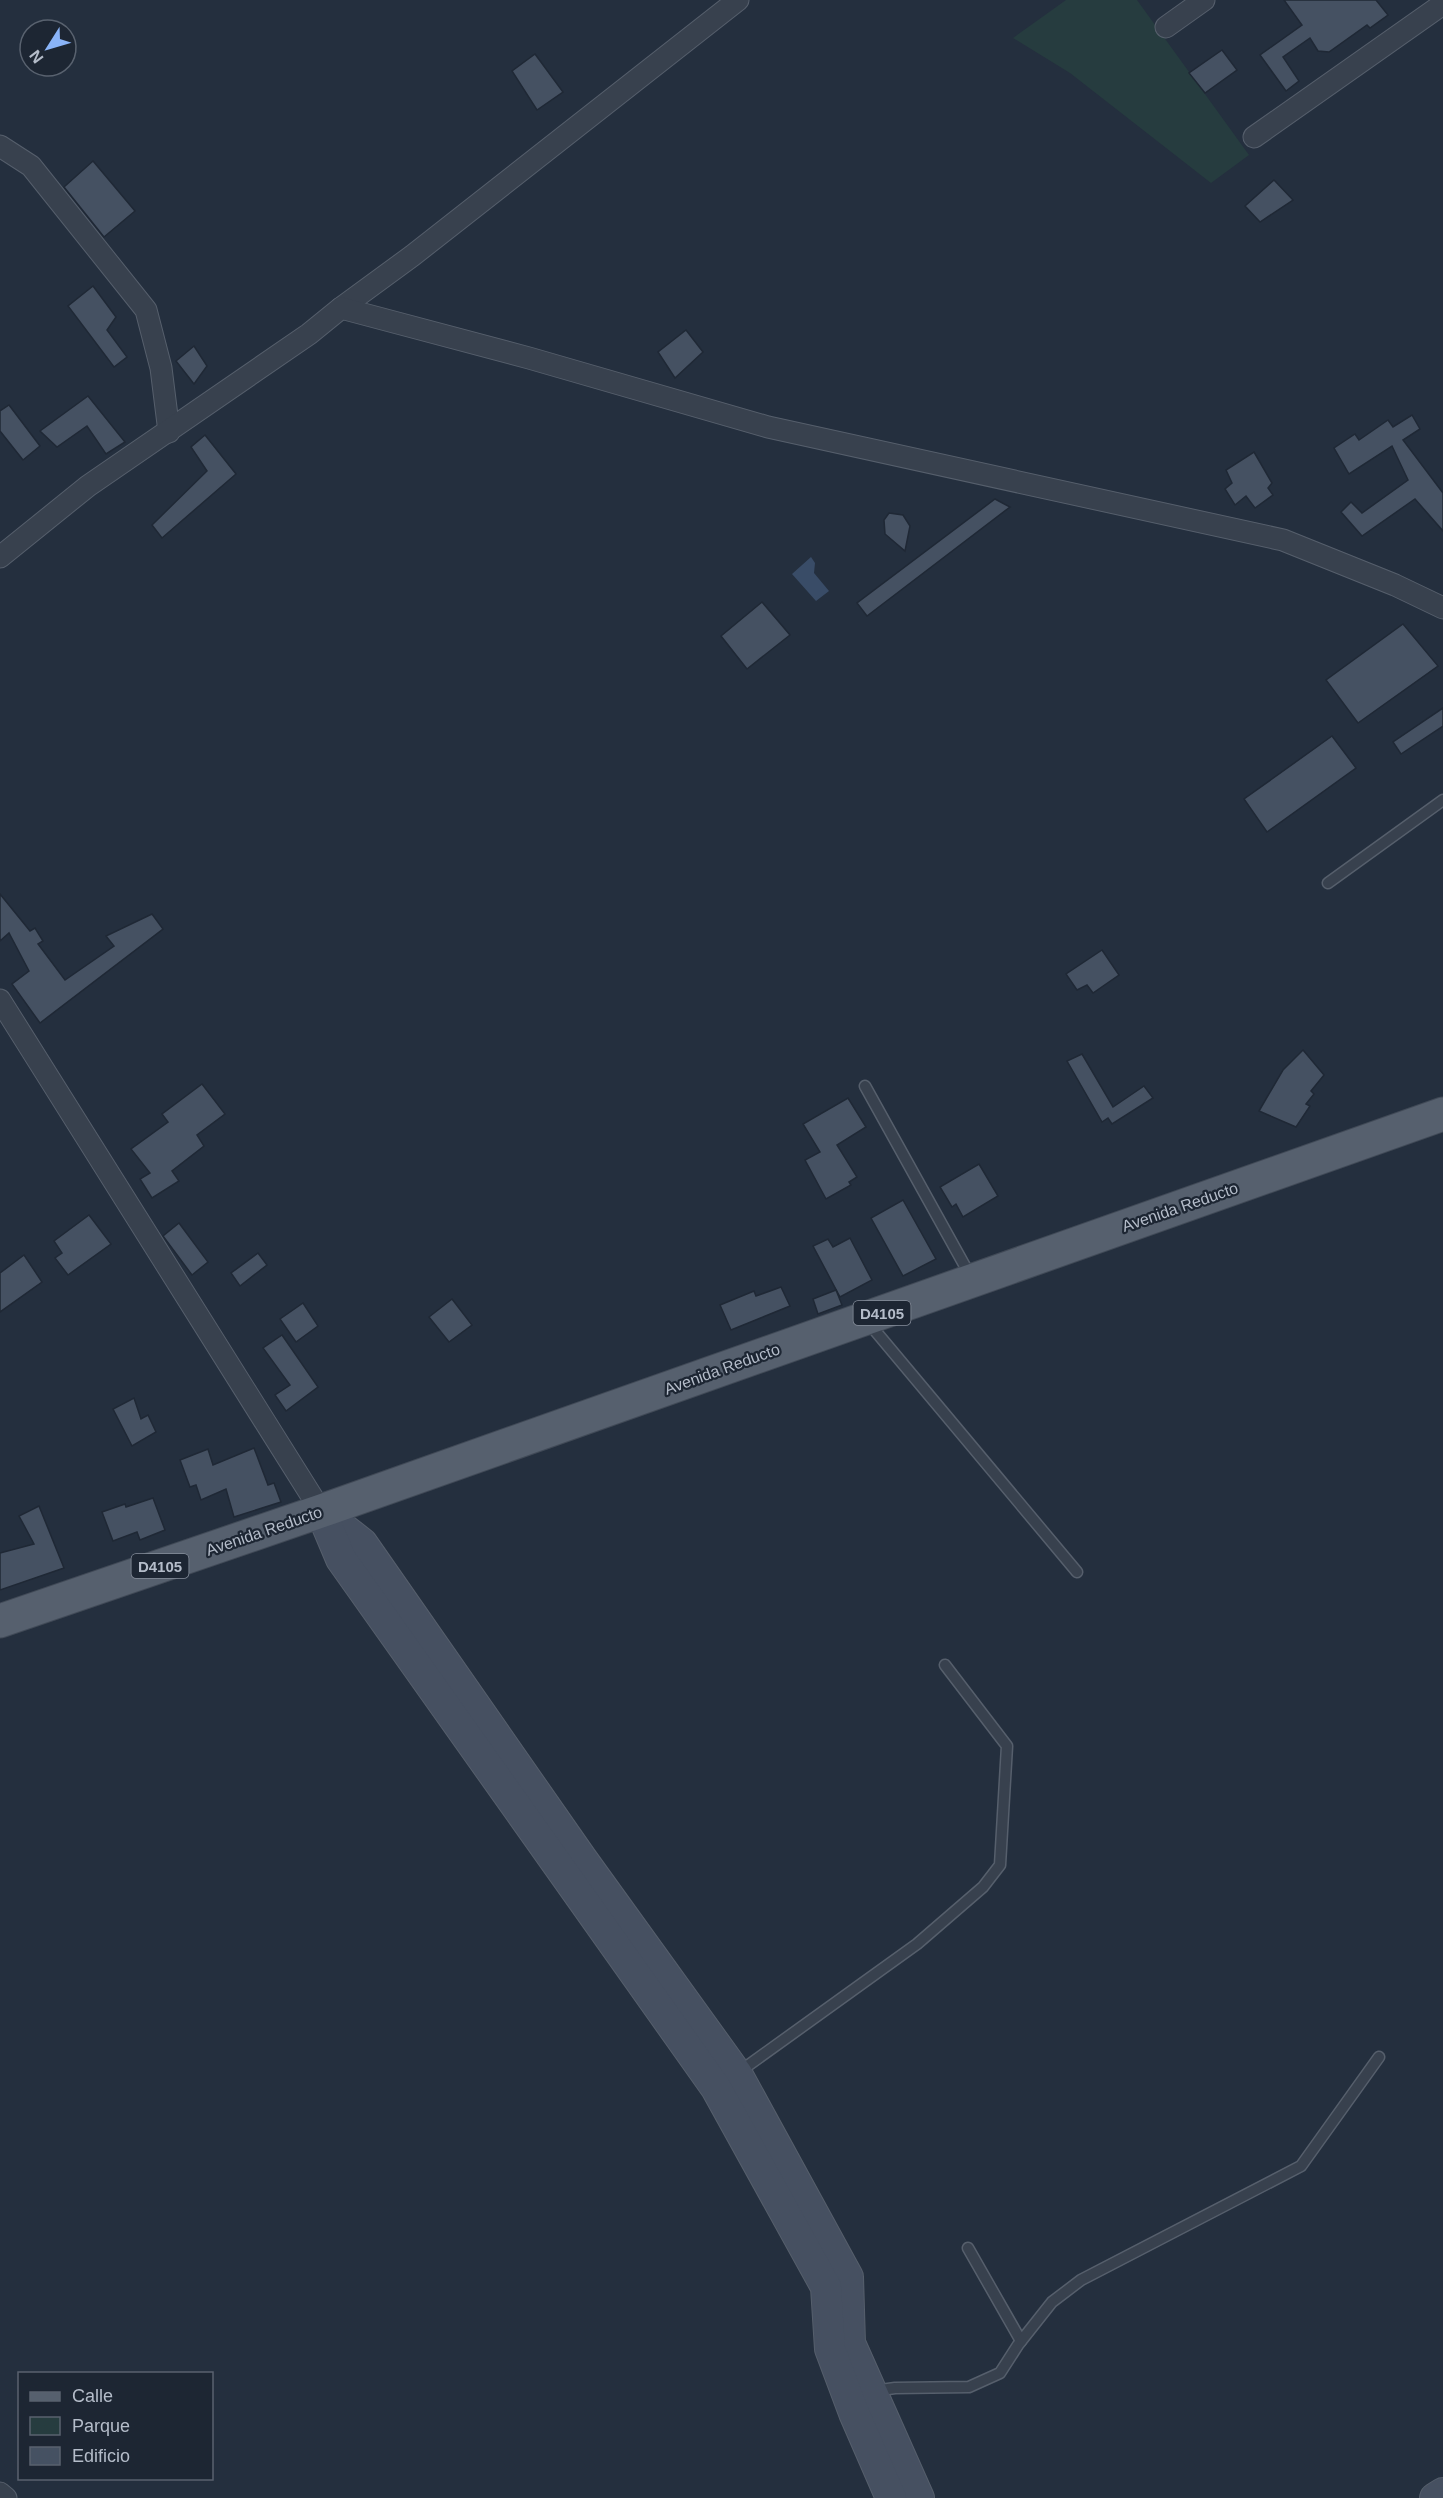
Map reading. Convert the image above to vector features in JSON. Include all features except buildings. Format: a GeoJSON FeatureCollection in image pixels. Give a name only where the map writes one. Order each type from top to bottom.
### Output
{"type":"FeatureCollection","features":[{"type":"Feature","properties":{"kind":"main road","name":"Avenida Reducto"},"geometry":{"type":"LineString","coordinates":[[0,1622],[321,1511],[1443,1114]]}},
{"type":"Feature","properties":{"kind":"street"},"geometry":{"type":"LineString","coordinates":[[0,557],[88,486],[309,334],[738,0]]}},
{"type":"Feature","properties":{"kind":"street"},"geometry":{"type":"LineString","coordinates":[[1166,27],[1204,0]]}},
{"type":"Feature","properties":{"kind":"street"},"geometry":{"type":"LineString","coordinates":[[1254,137],[1443,4]]}},
{"type":"Feature","properties":{"kind":"street"},"geometry":{"type":"LineString","coordinates":[[0,146],[31,166],[146,310],[161,368],[169,432]]}},
{"type":"Feature","properties":{"kind":"street"},"geometry":{"type":"LineString","coordinates":[[341,308],[529,358],[768,427],[1283,540],[1395,585],[1443,608]]}},
{"type":"Feature","properties":{"kind":"street"},"geometry":{"type":"LineString","coordinates":[[0,1000],[321,1511],[362,1543],[573,1866],[726,2081],[848,2277],[850,2343],[860,2396],[891,2498]]}},
{"type":"Feature","properties":{"kind":"street"},"geometry":{"type":"LineString","coordinates":[[860,2396],[919,2498]]}},
{"type":"Feature","properties":{"kind":"street"},"geometry":{"type":"LineString","coordinates":[[0,2493],[6,2498]]}},
{"type":"Feature","properties":{"kind":"street"},"geometry":{"type":"LineString","coordinates":[[1435,2498],[1443,2493]]}},
{"type":"Feature","properties":{"kind":"lane"},"geometry":{"type":"LineString","coordinates":[[1328,883],[1443,800]]}},
{"type":"Feature","properties":{"kind":"lane"},"geometry":{"type":"LineString","coordinates":[[865,1086],[973,1280]]}},
{"type":"Feature","properties":{"kind":"lane"},"geometry":{"type":"LineString","coordinates":[[864,1319],[1077,1572]]}},
{"type":"Feature","properties":{"kind":"lane"},"geometry":{"type":"LineString","coordinates":[[726,2081],[917,1944],[983,1887],[1000,1865],[1007,1746],[945,1665]]}},
{"type":"Feature","properties":{"kind":"lane"},"geometry":{"type":"LineString","coordinates":[[860,2396],[895,2388],[969,2387],[1000,2373],[1021,2341],[1052,2302],[1081,2280],[1301,2166],[1379,2057]]}},
{"type":"Feature","properties":{"kind":"lane"},"geometry":{"type":"LineString","coordinates":[[968,2248],[1021,2341]]}},
{"type":"Feature","properties":{"kind":"green space"},"geometry":{"type":"Polygon","coordinates":[[[1066,0],[1137,0],[1249,155],[1211,183],[1070,73],[1013,38],[1066,0]]]}},
{"type":"Feature","properties":{"kind":"water"},"geometry":{"type":"Polygon","coordinates":[[[811,557],[815,563],[814,573],[829,591],[816,601],[792,574],[811,557]]]}}]}
